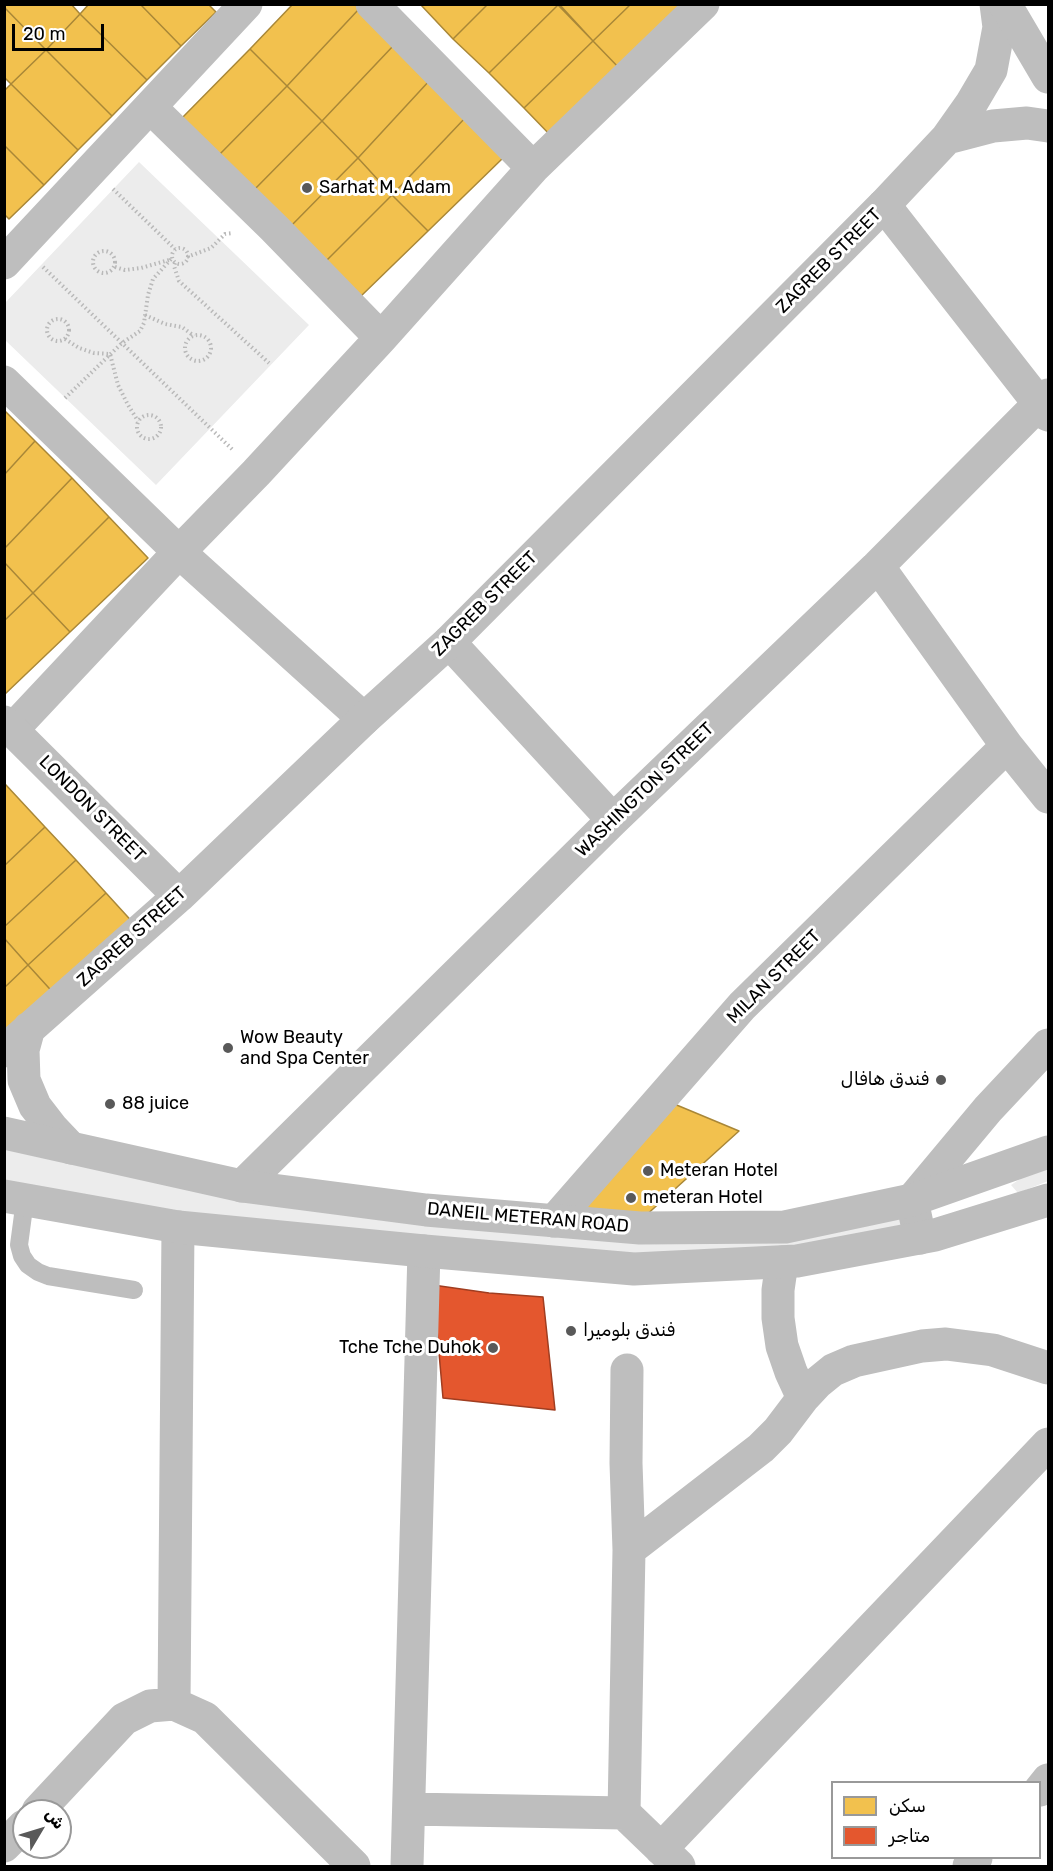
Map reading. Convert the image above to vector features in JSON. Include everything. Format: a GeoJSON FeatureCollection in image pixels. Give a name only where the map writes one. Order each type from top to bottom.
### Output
{"type":"FeatureCollection","features":[{"type":"Feature","properties":{"kind":"main road"},"geometry":{"type":"LineString","coordinates":[[12,254],[246,4]]}},
{"type":"Feature","properties":{"kind":"main road"},"geometry":{"type":"LineString","coordinates":[[372,4],[533,168]]}},
{"type":"Feature","properties":{"kind":"main road"},"geometry":{"type":"LineString","coordinates":[[8,726],[256,473],[533,168],[703,4]]}},
{"type":"Feature","properties":{"kind":"main road","name":"ZAGREB STREET"},"geometry":{"type":"LineString","coordinates":[[4,1051],[179,896],[364,719],[449,642],[884,205],[947,138],[991,70],[999,27],[996,4]]}},
{"type":"Feature","properties":{"kind":"main road"},"geometry":{"type":"LineString","coordinates":[[1005,4],[1048,77]]}},
{"type":"Feature","properties":{"kind":"main road"},"geometry":{"type":"LineString","coordinates":[[150,107],[274,228],[381,338]]}},
{"type":"Feature","properties":{"kind":"main road"},"geometry":{"type":"LineString","coordinates":[[947,138],[993,126],[1027,123],[1048,126]]}},
{"type":"Feature","properties":{"kind":"main road"},"geometry":{"type":"LineString","coordinates":[[884,205],[1045,404]]}},
{"type":"Feature","properties":{"kind":"main road"},"geometry":{"type":"LineString","coordinates":[[4,382],[179,552],[364,719]]}},
{"type":"Feature","properties":{"kind":"main road","name":"WASHINGTON STREET"},"geometry":{"type":"LineString","coordinates":[[242,1186],[613,820],[1045,404]]}},
{"type":"Feature","properties":{"kind":"main road"},"geometry":{"type":"LineString","coordinates":[[878,566],[1007,746],[1048,797]]}},
{"type":"Feature","properties":{"kind":"main road"},"geometry":{"type":"LineString","coordinates":[[449,642],[613,820]]}},
{"type":"Feature","properties":{"kind":"main road","name":"LONDON STREET"},"geometry":{"type":"LineString","coordinates":[[8,726],[179,896]]}},
{"type":"Feature","properties":{"kind":"main road","name":"MILAN STREET"},"geometry":{"type":"LineString","coordinates":[[554,1221],[742,1006],[1007,746]]}},
{"type":"Feature","properties":{"kind":"main road"},"geometry":{"type":"LineString","coordinates":[[29,1028],[23,1050],[24,1080],[35,1106],[71,1148]]}},
{"type":"Feature","properties":{"kind":"main road"},"geometry":{"type":"LineString","coordinates":[[920,1238],[912,1200],[988,1109],[1048,1044]]}},
{"type":"Feature","properties":{"kind":"main road","name":"DANEIL METERAN ROAD"},"geometry":{"type":"LineString","coordinates":[[4,1133],[242,1186],[426,1210],[640,1228],[785,1227],[912,1200],[1048,1152]]}},
{"type":"Feature","properties":{"kind":"main road"},"geometry":{"type":"LineString","coordinates":[[15,1198],[178,1227],[634,1269],[797,1261],[935,1235],[1048,1200]]}},
{"type":"Feature","properties":{"kind":"main road"},"geometry":{"type":"LineString","coordinates":[[174,1704],[178,1227]]}},
{"type":"Feature","properties":{"kind":"main road"},"geometry":{"type":"LineString","coordinates":[[407,1866],[424,1251]]}},
{"type":"Feature","properties":{"kind":"main road"},"geometry":{"type":"LineString","coordinates":[[782,1262],[778,1290],[779,1327],[782,1346],[803,1398]]}},
{"type":"Feature","properties":{"kind":"main road"},"geometry":{"type":"LineString","coordinates":[[628,1550],[761,1448],[817,1383],[834,1370],[854,1361],[922,1346],[946,1344],[981,1347],[1048,1368]]}},
{"type":"Feature","properties":{"kind":"main road"},"geometry":{"type":"LineString","coordinates":[[624,1813],[628,1550],[627,1370]]}},
{"type":"Feature","properties":{"kind":"main road"},"geometry":{"type":"LineString","coordinates":[[409,1809],[624,1813],[670,1858],[1048,1444]]}},
{"type":"Feature","properties":{"kind":"main road"},"geometry":{"type":"LineString","coordinates":[[49,1799],[124,1719],[150,1706],[174,1704],[205,1718],[354,1866]]}},
{"type":"Feature","properties":{"kind":"main road"},"geometry":{"type":"LineString","coordinates":[[4,1860],[11,1866]]}},
{"type":"Feature","properties":{"kind":"lane"},"geometry":{"type":"LineString","coordinates":[[15,1198],[19,1245],[28,1265],[48,1276],[134,1290]]}},
{"type":"Feature","properties":{"kind":"path"},"geometry":{"type":"LineString","coordinates":[[92,169],[175,249]]}},
{"type":"Feature","properties":{"kind":"path"},"geometry":{"type":"LineString","coordinates":[[115,267],[125,270],[173,260],[183,263],[188,257],[211,248],[225,234],[274,228]]}},
{"type":"Feature","properties":{"kind":"path"},"geometry":{"type":"LineString","coordinates":[[175,249],[185,250],[188,257]]}},
{"type":"Feature","properties":{"kind":"path"},"geometry":{"type":"LineString","coordinates":[[175,249],[172,253],[179,281],[269,363]]}},
{"type":"Feature","properties":{"kind":"path"},"geometry":{"type":"LineString","coordinates":[[103,251],[110,252],[116,260],[115,267],[110,273],[99,273],[94,268],[94,256],[103,251]]}},
{"type":"Feature","properties":{"kind":"path"},"geometry":{"type":"LineString","coordinates":[[12,254],[122,343],[256,473]]}},
{"type":"Feature","properties":{"kind":"path"},"geometry":{"type":"LineString","coordinates":[[43,420],[110,354],[140,331],[144,323],[153,279],[173,260]]}},
{"type":"Feature","properties":{"kind":"path"},"geometry":{"type":"LineString","coordinates":[[145,315],[165,324],[182,327],[194,336],[202,336],[210,344],[209,355],[202,360],[194,360],[186,350],[187,342],[194,336]]}},
{"type":"Feature","properties":{"kind":"path"},"geometry":{"type":"LineString","coordinates":[[54,319],[61,319],[67,324],[69,334],[65,339],[57,342],[48,335],[47,328],[54,319]]}},
{"type":"Feature","properties":{"kind":"path"},"geometry":{"type":"LineString","coordinates":[[65,339],[79,348],[94,353],[110,354]]}},
{"type":"Feature","properties":{"kind":"path"},"geometry":{"type":"LineString","coordinates":[[110,354],[118,385],[138,421],[138,431],[143,437],[154,437],[159,432],[158,420],[152,415],[145,416],[138,421]]}},
{"type":"Feature","properties":{"kind":"shaded area"},"geometry":{"type":"Polygon","coordinates":[[[139,162],[309,325],[156,485],[5,340],[5,303],[139,162]]]}},
{"type":"Feature","properties":{"kind":"shaded area"},"geometry":{"type":"Polygon","coordinates":[[[4,1138],[531,1223],[909,1205],[915,1235],[610,1262],[5,1191],[4,1138]]]}},
{"type":"Feature","properties":{"kind":"shaded area"},"geometry":{"type":"Polygon","coordinates":[[[1048,1166],[1048,1181],[1018,1193],[1011,1185],[1029,1173],[1048,1166]]]}},
{"type":"Feature","properties":{"kind":"building: سكن"},"geometry":{"type":"Polygon","coordinates":[[[4,4],[71,4],[80,14],[46,50],[4,7],[4,4]]]}},
{"type":"Feature","properties":{"kind":"building: سكن"},"geometry":{"type":"Polygon","coordinates":[[[89,4],[140,4],[181,46],[147,80],[80,14],[89,4]]]}},
{"type":"Feature","properties":{"kind":"building: سكن"},"geometry":{"type":"Polygon","coordinates":[[[140,4],[208,4],[216,12],[181,46],[140,4]]]}},
{"type":"Feature","properties":{"kind":"building: سكن"},"geometry":{"type":"Polygon","coordinates":[[[293,4],[355,4],[359,9],[287,86],[250,49],[293,4]]]}},
{"type":"Feature","properties":{"kind":"building: سكن"},"geometry":{"type":"Polygon","coordinates":[[[420,4],[488,4],[453,39],[420,4]]]}},
{"type":"Feature","properties":{"kind":"building: سكن"},"geometry":{"type":"Polygon","coordinates":[[[488,4],[558,5],[489,73],[453,39],[488,4]]]}},
{"type":"Feature","properties":{"kind":"building: سكن"},"geometry":{"type":"Polygon","coordinates":[[[559,4],[631,4],[593,41],[559,4]]]}},
{"type":"Feature","properties":{"kind":"building: سكن"},"geometry":{"type":"Polygon","coordinates":[[[631,4],[691,4],[622,71],[593,41],[631,4]]]}},
{"type":"Feature","properties":{"kind":"building: سكن"},"geometry":{"type":"Polygon","coordinates":[[[558,5],[593,41],[524,108],[489,73],[558,5]]]}},
{"type":"Feature","properties":{"kind":"building: سكن"},"geometry":{"type":"Polygon","coordinates":[[[4,7],[46,50],[11,84],[4,77],[4,7]]]}},
{"type":"Feature","properties":{"kind":"building: سكن"},"geometry":{"type":"Polygon","coordinates":[[[359,9],[394,45],[322,121],[287,86],[359,9]]]}},
{"type":"Feature","properties":{"kind":"building: سكن"},"geometry":{"type":"Polygon","coordinates":[[[80,14],[147,80],[112,116],[46,50],[80,14]]]}},
{"type":"Feature","properties":{"kind":"building: سكن"},"geometry":{"type":"Polygon","coordinates":[[[593,41],[622,71],[553,138],[524,108],[593,41]]]}},
{"type":"Feature","properties":{"kind":"building: سكن"},"geometry":{"type":"Polygon","coordinates":[[[394,45],[430,80],[358,158],[322,121],[394,45]]]}},
{"type":"Feature","properties":{"kind":"building: سكن"},"geometry":{"type":"Polygon","coordinates":[[[250,49],[287,86],[217,157],[179,121],[250,49]]]}},
{"type":"Feature","properties":{"kind":"building: سكن"},"geometry":{"type":"Polygon","coordinates":[[[46,50],[112,116],[78,150],[11,84],[46,50]]]}},
{"type":"Feature","properties":{"kind":"building: سكن"},"geometry":{"type":"Polygon","coordinates":[[[430,80],[466,117],[392,195],[358,158],[430,80]]]}},
{"type":"Feature","properties":{"kind":"building: سكن"},"geometry":{"type":"Polygon","coordinates":[[[11,84],[78,150],[44,185],[4,145],[4,91],[11,84]]]}},
{"type":"Feature","properties":{"kind":"building: سكن"},"geometry":{"type":"Polygon","coordinates":[[[287,86],[322,121],[252,192],[217,157],[287,86]]]}},
{"type":"Feature","properties":{"kind":"building: سكن"},"geometry":{"type":"Polygon","coordinates":[[[466,117],[503,158],[428,231],[392,195],[466,117]]]}},
{"type":"Feature","properties":{"kind":"building: سكن"},"geometry":{"type":"Polygon","coordinates":[[[322,121],[358,158],[288,229],[252,192],[322,121]]]}},
{"type":"Feature","properties":{"kind":"building: سكن"},"geometry":{"type":"Polygon","coordinates":[[[4,145],[44,185],[9,219],[4,214],[4,145]]]}},
{"type":"Feature","properties":{"kind":"building: سكن"},"geometry":{"type":"Polygon","coordinates":[[[358,158],[392,195],[324,263],[288,229],[358,158]]]}},
{"type":"Feature","properties":{"kind":"building: سكن"},"geometry":{"type":"Polygon","coordinates":[[[392,195],[428,231],[359,298],[324,263],[392,195]]]}},
{"type":"Feature","properties":{"kind":"building: سكن"},"geometry":{"type":"Polygon","coordinates":[[[4,410],[35,441],[4,475],[4,410]]]}},
{"type":"Feature","properties":{"kind":"building: سكن"},"geometry":{"type":"Polygon","coordinates":[[[35,441],[72,478],[4,549],[4,475],[35,441]]]}},
{"type":"Feature","properties":{"kind":"building: سكن"},"geometry":{"type":"Polygon","coordinates":[[[72,478],[109,517],[33,593],[4,562],[4,549],[72,478]]]}},
{"type":"Feature","properties":{"kind":"building: سكن"},"geometry":{"type":"Polygon","coordinates":[[[109,517],[148,558],[70,632],[33,593],[109,517]]]}},
{"type":"Feature","properties":{"kind":"building: سكن"},"geometry":{"type":"Polygon","coordinates":[[[4,562],[33,593],[4,621],[4,562]]]}},
{"type":"Feature","properties":{"kind":"building: سكن"},"geometry":{"type":"Polygon","coordinates":[[[33,593],[70,632],[4,695],[4,621],[33,593]]]}},
{"type":"Feature","properties":{"kind":"building: سكن"},"geometry":{"type":"Polygon","coordinates":[[[6,785],[45,827],[4,866],[4,787],[6,785]]]}},
{"type":"Feature","properties":{"kind":"building: سكن"},"geometry":{"type":"Polygon","coordinates":[[[45,827],[76,860],[4,927],[4,866],[45,827]]]}},
{"type":"Feature","properties":{"kind":"building: سكن"},"geometry":{"type":"Polygon","coordinates":[[[76,860],[106,893],[28,965],[4,938],[4,927],[76,860]]]}},
{"type":"Feature","properties":{"kind":"building: سكن"},"geometry":{"type":"Polygon","coordinates":[[[106,893],[137,927],[58,998],[28,965],[106,893]]]}},
{"type":"Feature","properties":{"kind":"building: سكن"},"geometry":{"type":"Polygon","coordinates":[[[4,938],[28,965],[4,988],[4,938]]]}},
{"type":"Feature","properties":{"kind":"building: سكن"},"geometry":{"type":"Polygon","coordinates":[[[28,965],[58,998],[4,1045],[4,988],[28,965]]]}},
{"type":"Feature","properties":{"kind":"building: سكن","name":"Meteran Hotel"},"geometry":{"type":"Polygon","coordinates":[[[667,1101],[739,1131],[632,1228],[563,1211],[667,1101]]]}},
{"type":"Feature","properties":{"kind":"building: متاجر","name":"Tche Tche Duhok"},"geometry":{"type":"Polygon","coordinates":[[[433,1285],[489,1293],[543,1297],[555,1410],[443,1398],[433,1285]]]}},
{"type":"Feature","properties":{"kind":"place","name":"Sarhat M. Adam"},"geometry":{"type":"Point","coordinates":[307,188]}},
{"type":"Feature","properties":{"kind":"place","name":"Wow Beauty and Spa Center"},"geometry":{"type":"Point","coordinates":[228,1048]}},
{"type":"Feature","properties":{"kind":"place","name":"فندق هافال"},"geometry":{"type":"Point","coordinates":[941,1080]}},
{"type":"Feature","properties":{"kind":"place","name":"88 juice"},"geometry":{"type":"Point","coordinates":[110,1104]}},
{"type":"Feature","properties":{"kind":"place","name":"Meteran Hotel"},"geometry":{"type":"Point","coordinates":[648,1171]}},
{"type":"Feature","properties":{"kind":"place","name":"meteran Hotel"},"geometry":{"type":"Point","coordinates":[631,1198]}},
{"type":"Feature","properties":{"kind":"place","name":"فندق بلوميرا"},"geometry":{"type":"Point","coordinates":[571,1331]}},
{"type":"Feature","properties":{"kind":"place","name":"Tche Tche Duhok"},"geometry":{"type":"Point","coordinates":[493,1348]}}]}
